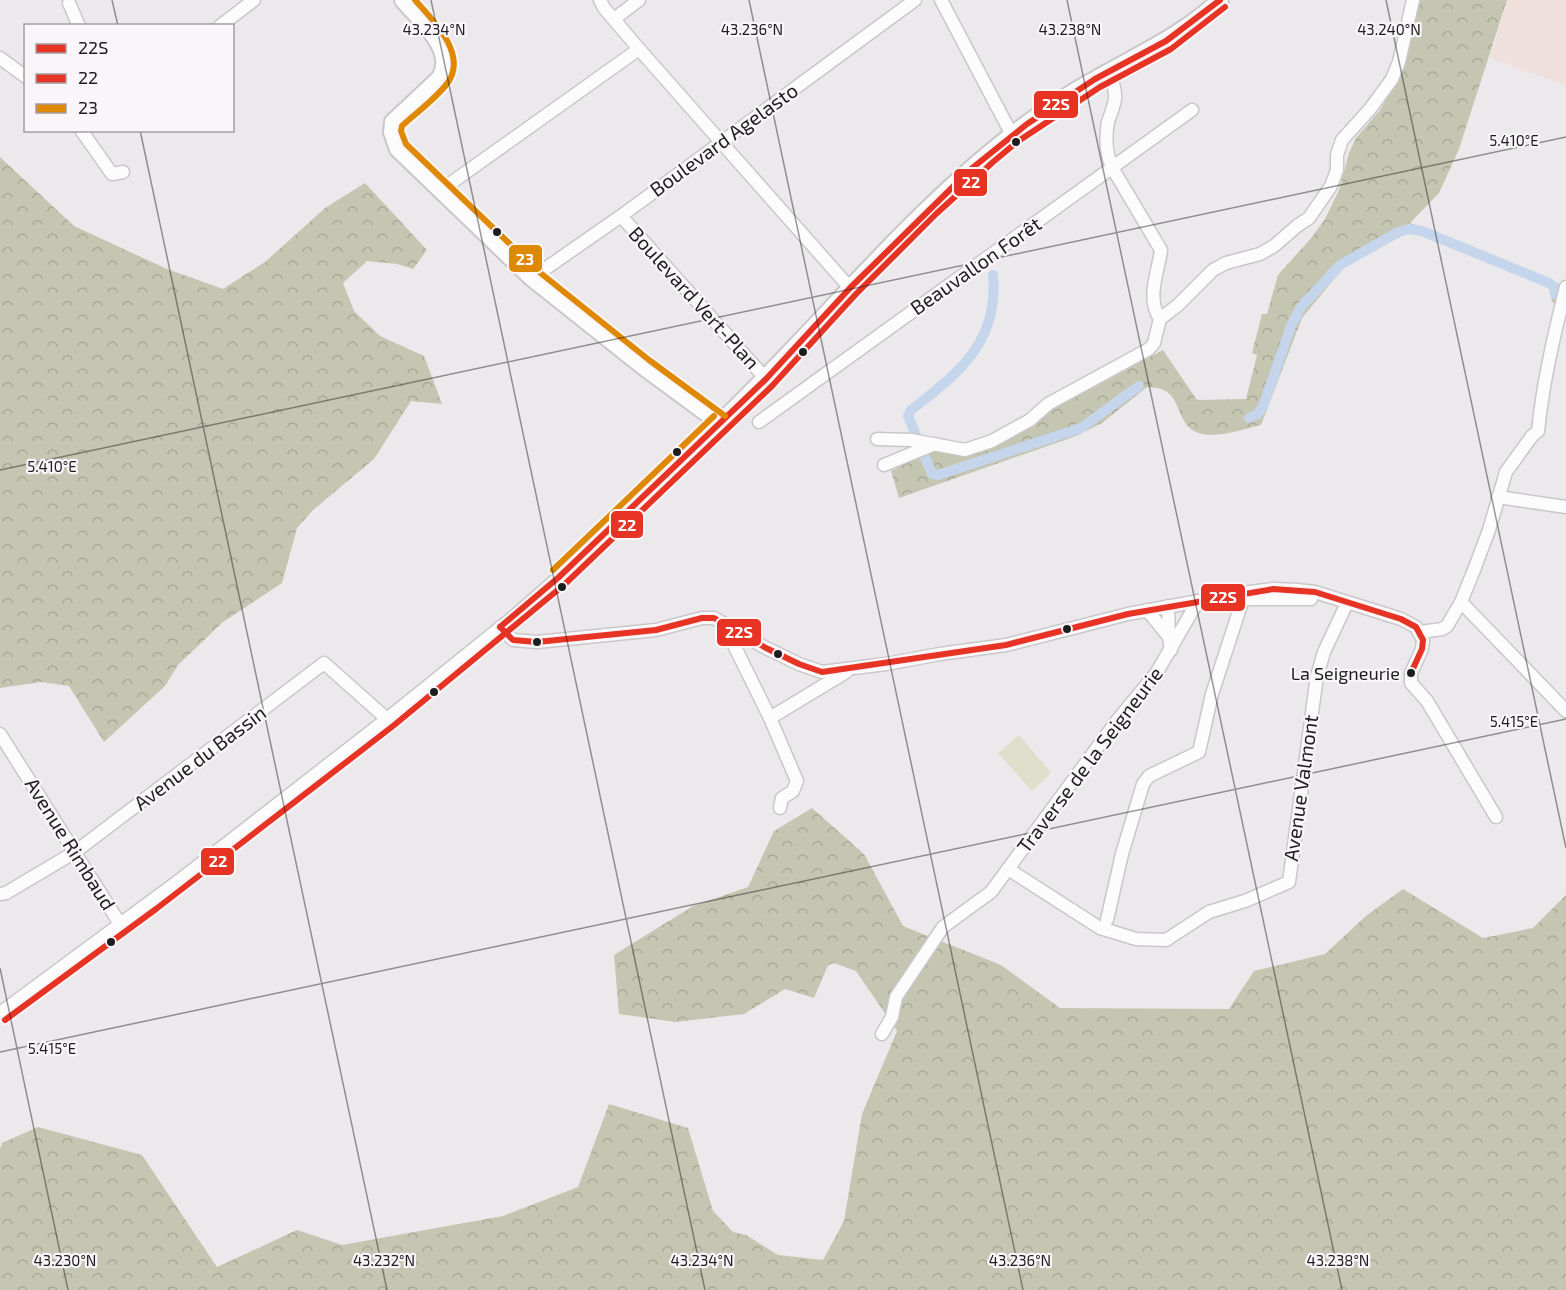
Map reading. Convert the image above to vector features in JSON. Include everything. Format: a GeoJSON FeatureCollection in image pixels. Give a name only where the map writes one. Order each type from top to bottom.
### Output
{"type":"FeatureCollection","features":[{"type":"Feature","properties":{"kind":"street"},"geometry":{"type":"LineString","coordinates":[[223,24],[254,0]]}},
{"type":"Feature","properties":{"kind":"street"},"geometry":{"type":"LineString","coordinates":[[403,0],[441,46],[445,70],[440,78],[393,122],[393,140],[398,149],[532,278],[644,367],[720,423]]}},
{"type":"Feature","properties":{"kind":"street"},"geometry":{"type":"LineString","coordinates":[[600,0],[639,49],[850,288]]}},
{"type":"Feature","properties":{"kind":"street"},"geometry":{"type":"LineString","coordinates":[[614,19],[639,0]]}},
{"type":"Feature","properties":{"kind":"street","name":"Boulevard Agelasto"},"geometry":{"type":"LineString","coordinates":[[532,278],[621,216],[915,0]]}},
{"type":"Feature","properties":{"kind":"street"},"geometry":{"type":"LineString","coordinates":[[941,0],[1012,135]]}},
{"type":"Feature","properties":{"kind":"street"},"geometry":{"type":"LineString","coordinates":[[877,439],[936,444],[965,450],[992,441],[1030,420],[1048,404],[1149,349],[1154,343],[1160,319],[1220,266],[1260,254],[1274,246],[1309,218],[1331,186],[1337,170],[1337,156],[1342,140],[1370,109],[1392,79],[1399,62],[1413,0]]}},
{"type":"Feature","properties":{"kind":"street"},"geometry":{"type":"LineString","coordinates":[[66,1],[78,24]]}},
{"type":"Feature","properties":{"kind":"street"},"geometry":{"type":"LineString","coordinates":[[0,1013],[387,719],[559,577],[766,379],[850,288],[930,207],[1012,135],[1108,72],[1166,41],[1217,1]]}},
{"type":"Feature","properties":{"kind":"street"},"geometry":{"type":"LineString","coordinates":[[451,183],[639,49]]}},
{"type":"Feature","properties":{"kind":"street"},"geometry":{"type":"LineString","coordinates":[[0,58],[24,76]]}},
{"type":"Feature","properties":{"kind":"street"},"geometry":{"type":"LineString","coordinates":[[1108,72],[1115,100],[1108,122],[1107,143],[1113,169],[1161,250],[1152,295],[1154,310],[1160,319]]}},
{"type":"Feature","properties":{"kind":"street","name":"Beauvallon Forêt"},"geometry":{"type":"LineString","coordinates":[[759,422],[1192,110]]}},
{"type":"Feature","properties":{"kind":"street"},"geometry":{"type":"LineString","coordinates":[[82,132],[112,174],[123,172]]}},
{"type":"Feature","properties":{"kind":"street","name":"Boulevard Vert-Plan"},"geometry":{"type":"LineString","coordinates":[[621,216],[766,379]]}},
{"type":"Feature","properties":{"kind":"street"},"geometry":{"type":"LineString","coordinates":[[1421,632],[1447,626],[1461,602],[1489,530],[1506,472],[1538,431],[1542,394],[1553,336],[1566,287]]}},
{"type":"Feature","properties":{"kind":"street"},"geometry":{"type":"LineString","coordinates":[[884,465],[936,444]]}},
{"type":"Feature","properties":{"kind":"street"},"geometry":{"type":"LineString","coordinates":[[1498,498],[1566,507]]}},
{"type":"Feature","properties":{"kind":"street"},"geometry":{"type":"LineString","coordinates":[[500,627],[513,640],[537,642],[656,630],[702,618],[714,618],[766,648],[810,669],[822,672],[850,670],[1006,645],[1147,610],[1198,601],[1243,596],[1272,589],[1315,592],[1401,619],[1421,632],[1422,649],[1412,673],[1411,683],[1427,701],[1496,817]]}},
{"type":"Feature","properties":{"kind":"street"},"geometry":{"type":"LineString","coordinates":[[1103,924],[1143,784],[1149,776],[1199,752],[1212,694],[1243,596]]}},
{"type":"Feature","properties":{"kind":"street","name":"Traverse de la Seigneurie"},"geometry":{"type":"LineString","coordinates":[[882,1034],[892,1017],[896,997],[943,927],[991,892],[1116,722],[1157,672],[1170,643],[1198,601]]}},
{"type":"Feature","properties":{"kind":"street","name":"Avenue Valmont"},"geometry":{"type":"LineString","coordinates":[[1008,869],[1117,934],[1136,939],[1166,940],[1209,912],[1245,901],[1288,882],[1317,676],[1342,601]]}},
{"type":"Feature","properties":{"kind":"street"},"geometry":{"type":"LineString","coordinates":[[1461,602],[1566,711]]}},
{"type":"Feature","properties":{"kind":"street"},"geometry":{"type":"LineString","coordinates":[[1168,606],[1170,643]]}},
{"type":"Feature","properties":{"kind":"street"},"geometry":{"type":"LineString","coordinates":[[1147,610],[1170,643]]}},
{"type":"Feature","properties":{"kind":"street"},"geometry":{"type":"LineString","coordinates":[[723,623],[770,718],[797,781],[793,791],[783,798],[780,808]]}},
{"type":"Feature","properties":{"kind":"street","name":"Avenue du Bassin"},"geometry":{"type":"LineString","coordinates":[[0,894],[6,893],[75,852],[324,663],[387,719]]}},
{"type":"Feature","properties":{"kind":"street"},"geometry":{"type":"LineString","coordinates":[[770,718],[850,670]]}},
{"type":"Feature","properties":{"kind":"street","name":"Avenue Rimbaud"},"geometry":{"type":"LineString","coordinates":[[0,734],[120,924]]}},
{"type":"Feature","properties":{"kind":"shaded area"},"geometry":{"type":"Polygon","coordinates":[[[1507,0],[1566,0],[1566,86],[1488,57],[1495,43],[1507,0]]]}},
{"type":"Feature","properties":{"kind":"green space"},"geometry":{"type":"Polygon","coordinates":[[[1417,0],[1507,0],[1459,149],[1439,193],[1410,223],[1562,285],[1558,306],[1552,302],[1550,286],[1417,234],[1405,234],[1343,268],[1302,318],[1261,425],[1212,435],[1196,432],[1185,423],[1176,403],[1167,392],[1159,388],[1147,387],[1102,423],[1076,436],[899,498],[891,471],[935,449],[964,456],[1029,428],[1052,409],[1163,350],[1197,400],[1246,399],[1257,355],[1252,353],[1262,314],[1267,314],[1278,275],[1325,219],[1339,190],[1349,153],[1356,138],[1380,110],[1396,81],[1417,0]]]}},
{"type":"Feature","properties":{"kind":"green space"},"geometry":{"type":"Polygon","coordinates":[[[0,157],[74,226],[167,269],[223,289],[265,262],[325,208],[365,183],[427,250],[413,269],[397,264],[367,261],[343,283],[354,311],[380,336],[424,356],[442,404],[411,401],[374,459],[313,510],[297,528],[282,583],[223,622],[178,665],[165,686],[104,742],[69,686],[41,682],[0,688],[0,157]]]}},
{"type":"Feature","properties":{"kind":"green space"},"geometry":{"type":"Polygon","coordinates":[[[1019,735],[1051,773],[1032,791],[998,753],[1019,735]]]}},
{"type":"Feature","properties":{"kind":"green space"},"geometry":{"type":"Polygon","coordinates":[[[812,808],[864,854],[903,926],[1001,965],[1060,1008],[1229,1009],[1254,971],[1325,954],[1367,915],[1403,889],[1483,938],[1533,928],[1566,895],[1566,1290],[0,1290],[0,1149],[2,1143],[38,1127],[142,1155],[217,1267],[297,1230],[342,1245],[503,1216],[578,1187],[609,1104],[688,1128],[713,1211],[733,1232],[746,1235],[778,1255],[823,1260],[844,1221],[862,1114],[897,1031],[856,971],[834,963],[828,965],[814,998],[785,989],[744,1014],[675,1022],[619,1014],[614,955],[693,906],[748,887],[774,831],[812,808]]]}},
{"type":"Feature","properties":{"kind":"waterway"},"geometry":{"type":"LineString","coordinates":[[1249,418],[1258,414],[1264,404],[1291,326],[1301,307],[1340,265],[1398,232],[1409,229],[1422,231],[1549,283],[1554,287],[1555,294]]}},
{"type":"Feature","properties":{"kind":"waterway"},"geometry":{"type":"LineString","coordinates":[[993,275],[993,299],[989,319],[972,354],[960,369],[911,410],[908,416],[932,474],[938,475],[1081,428],[1139,386]]}},
{"type":"Feature","properties":{"kind":"transit line","name":"23"},"geometry":{"type":"LineString","coordinates":[[415,0],[446,39],[454,62],[452,74],[446,85],[402,126],[401,131],[406,144],[538,271],[649,360],[725,416]]}},
{"type":"Feature","properties":{"kind":"transit line","name":"22S"},"geometry":{"type":"LineString","coordinates":[[500,627],[559,577],[766,379],[850,288],[971,169],[1027,124],[1095,79],[1166,41],[1220,0]]}},
{"type":"Feature","properties":{"kind":"transit line","name":"22"},"geometry":{"type":"LineString","coordinates":[[5,1020],[156,909],[393,726],[565,584],[772,386],[856,294],[936,214],[1017,142],[1100,87],[1171,49],[1225,7]]}},
{"type":"Feature","properties":{"kind":"transit line","name":"23"},"geometry":{"type":"LineString","coordinates":[[553,570],[714,416]]}},
{"type":"Feature","properties":{"kind":"transit line","name":"22S"},"geometry":{"type":"LineString","coordinates":[[500,627],[513,640],[537,642],[656,630],[702,618],[714,618],[766,648],[822,672],[1006,645],[1128,614],[1273,589],[1315,592],[1401,619],[1416,627],[1423,640],[1422,649],[1411,673]]}},
{"type":"Feature","properties":{"kind":"place","name":"La Seigneurie"},"geometry":{"type":"Point","coordinates":[1411,673]}}]}
